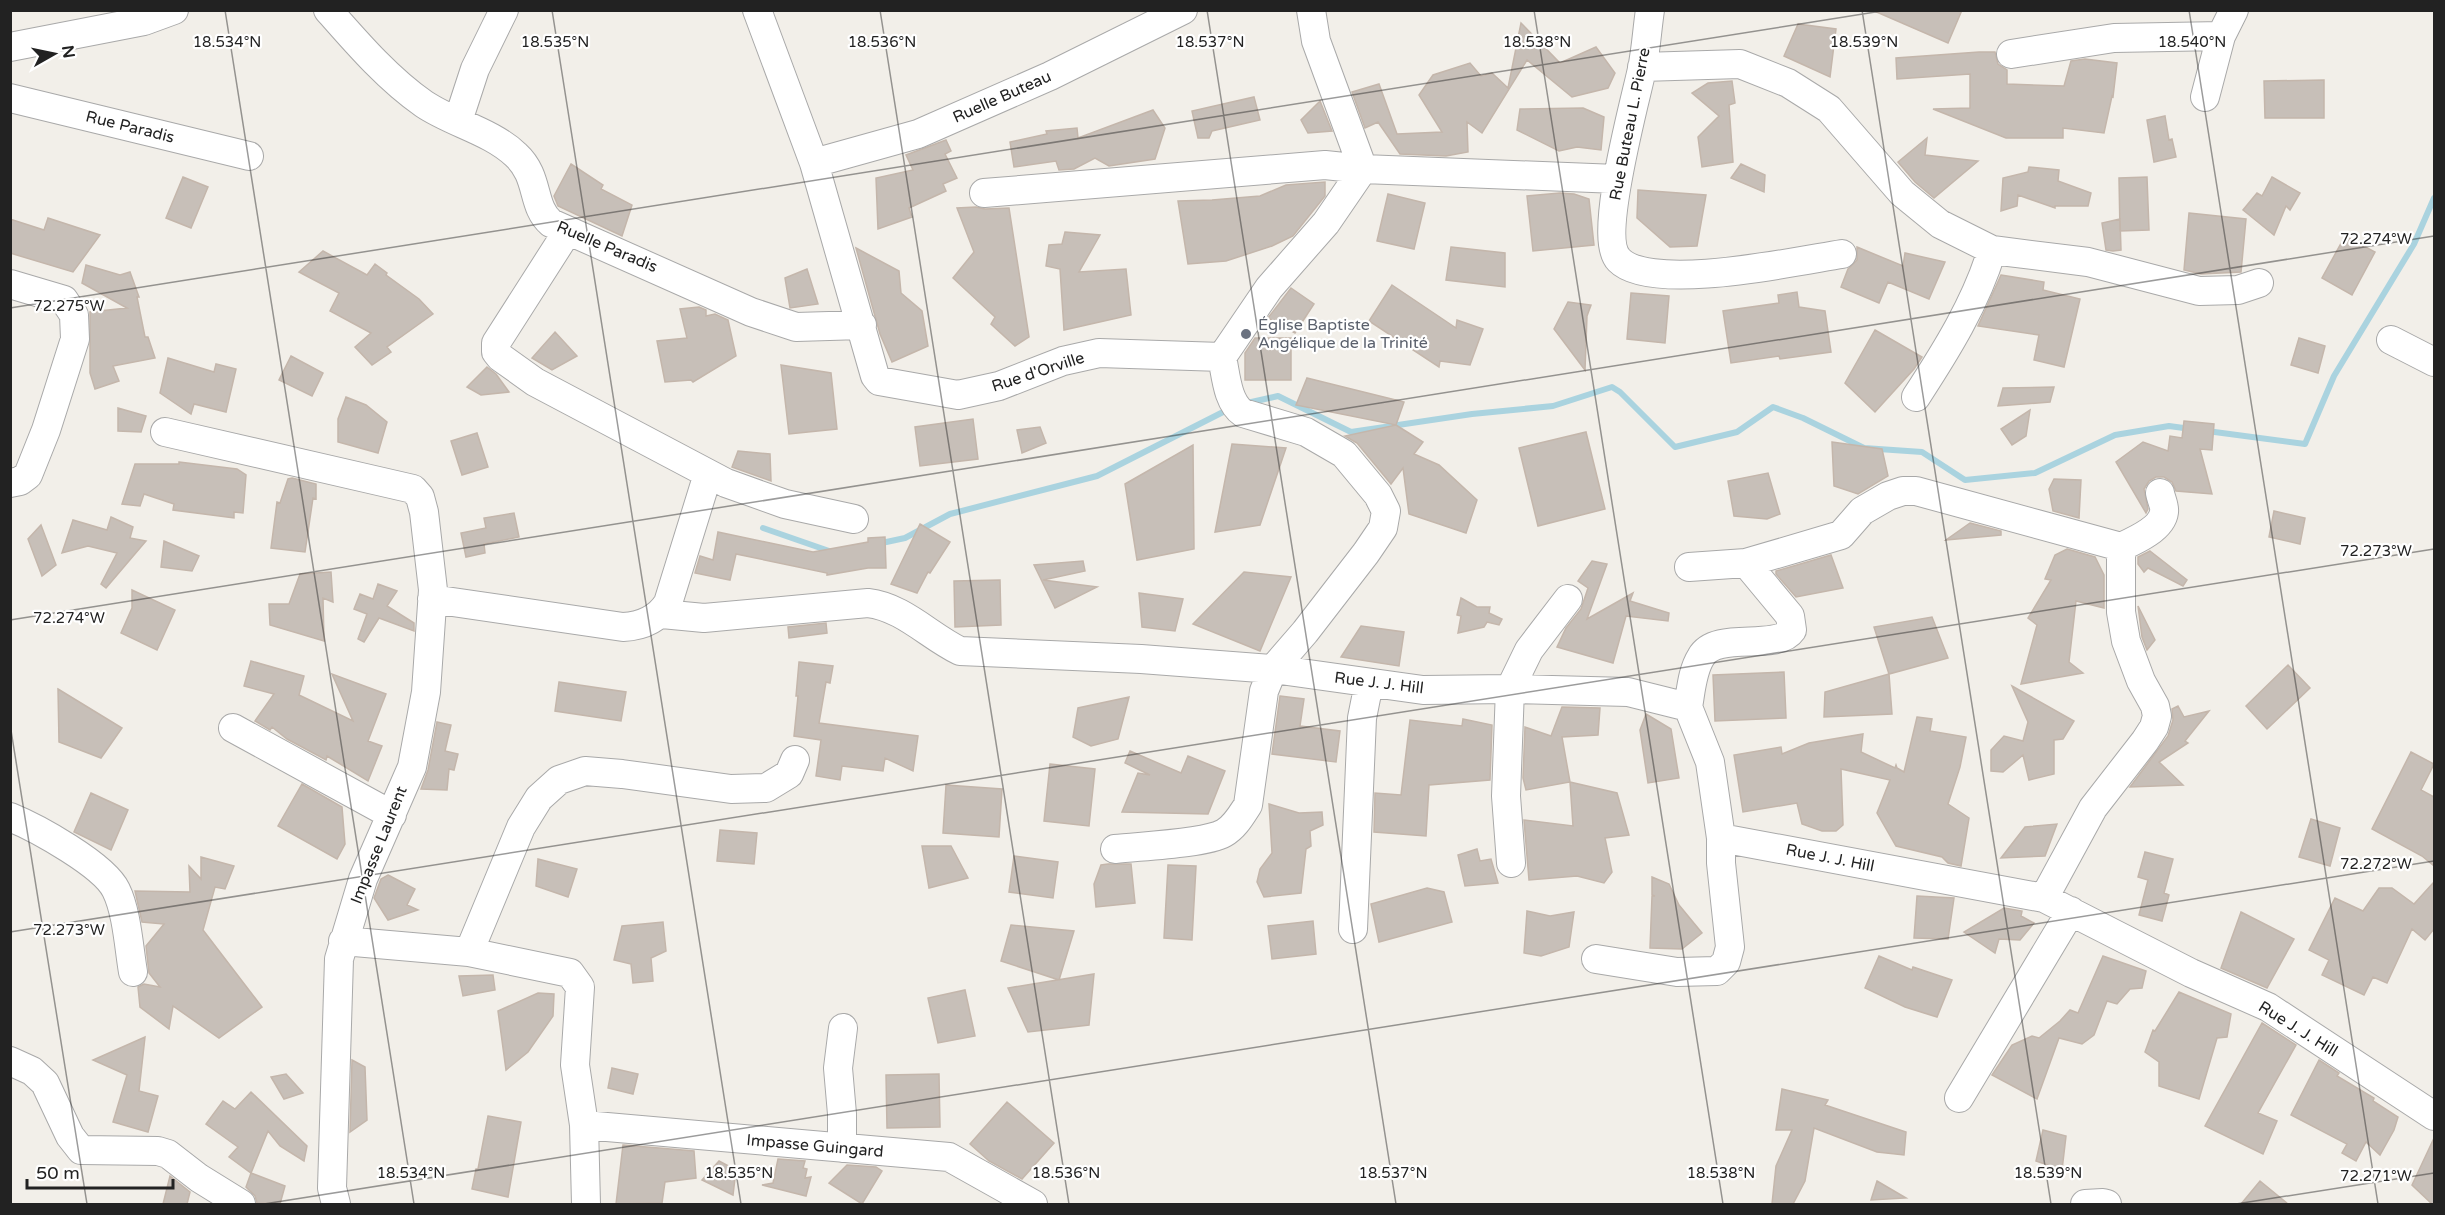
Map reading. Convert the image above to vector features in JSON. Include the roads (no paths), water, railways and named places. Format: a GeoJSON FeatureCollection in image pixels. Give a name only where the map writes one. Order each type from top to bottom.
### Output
{"type":"FeatureCollection","features":[{"type":"Feature","properties":{"kind":"street"},"geometry":{"type":"LineString","coordinates":[[10,47],[144,21],[174,10]]}},
{"type":"Feature","properties":{"kind":"street","name":"Ruelle Paradis"},"geometry":{"type":"LineString","coordinates":[[328,10],[393,78],[425,104],[516,154],[530,172],[543,217],[567,232],[651,266],[751,312],[796,327],[862,325]]}},
{"type":"Feature","properties":{"kind":"street"},"geometry":{"type":"LineString","coordinates":[[458,121],[476,69],[504,10]]}},
{"type":"Feature","properties":{"kind":"street","name":"Rue d'Orville"},"geometry":{"type":"LineString","coordinates":[[757,10],[814,163],[875,376],[879,381],[958,395],[999,387],[1063,361],[1098,353],[1222,357]]}},
{"type":"Feature","properties":{"kind":"street","name":"Ruelle Buteau"},"geometry":{"type":"LineString","coordinates":[[814,163],[918,134],[1050,76],[1183,10]]}},
{"type":"Feature","properties":{"kind":"street"},"geometry":{"type":"LineString","coordinates":[[1311,10],[1316,40],[1363,169]]}},
{"type":"Feature","properties":{"kind":"street","name":"Rue Buteau L. Pierre"},"geometry":{"type":"LineString","coordinates":[[1650,10],[1642,67],[1617,179],[1612,237],[1613,252],[1620,261],[1634,270],[1670,275],[1722,273],[1842,254]]}},
{"type":"Feature","properties":{"kind":"street"},"geometry":{"type":"LineString","coordinates":[[2205,97],[2221,36],[2234,10]]}},
{"type":"Feature","properties":{"kind":"street"},"geometry":{"type":"LineString","coordinates":[[2011,54],[2114,38],[2221,36]]}},
{"type":"Feature","properties":{"kind":"street"},"geometry":{"type":"LineString","coordinates":[[1642,67],[1740,64],[1788,83],[1829,108],[1902,192],[1940,224],[1992,250],[2088,262],[2199,291],[2238,290],[2259,283]]}},
{"type":"Feature","properties":{"kind":"street","name":"Rue Paradis"},"geometry":{"type":"LineString","coordinates":[[10,98],[249,156]]}},
{"type":"Feature","properties":{"kind":"street"},"geometry":{"type":"LineString","coordinates":[[984,193],[1325,165],[1363,169],[1617,179]]}},
{"type":"Feature","properties":{"kind":"street"},"geometry":{"type":"LineString","coordinates":[[1114,849],[1208,839],[1226,832],[1239,818],[1248,804],[1264,691],[1273,669],[1305,632],[1383,528],[1386,511],[1378,495],[1344,454],[1306,432],[1243,413],[1234,404],[1222,357],[1269,288],[1326,223],[1363,169]]}},
{"type":"Feature","properties":{"kind":"street"},"geometry":{"type":"LineString","coordinates":[[567,232],[496,343],[496,352],[535,382],[726,483],[785,504],[854,519]]}},
{"type":"Feature","properties":{"kind":"street"},"geometry":{"type":"LineString","coordinates":[[1916,397],[1949,346],[1984,275],[1992,250]]}},
{"type":"Feature","properties":{"kind":"street"},"geometry":{"type":"LineString","coordinates":[[10,284],[64,300],[74,315],[75,339],[46,430],[28,475],[20,481],[10,483]]}},
{"type":"Feature","properties":{"kind":"street"},"geometry":{"type":"LineString","coordinates":[[2391,340],[2434,362]]}},
{"type":"Feature","properties":{"kind":"street","name":"Impasse Laurent"},"geometry":{"type":"LineString","coordinates":[[165,432],[413,489],[420,497],[424,512],[432,599],[424,703],[411,767],[392,816],[363,879],[339,959],[333,1188],[336,1204]]}},
{"type":"Feature","properties":{"kind":"street"},"geometry":{"type":"LineString","coordinates":[[432,599],[623,627],[645,623],[662,614],[668,603],[708,474]]}},
{"type":"Feature","properties":{"kind":"street"},"geometry":{"type":"LineString","coordinates":[[1689,567],[1746,563],[1841,535],[1862,511],[1888,496],[1903,491],[1916,491],[2121,547],[2151,530],[2161,519],[2164,511],[2160,493]]}},
{"type":"Feature","properties":{"kind":"street"},"geometry":{"type":"LineString","coordinates":[[2044,898],[2093,808],[2145,741],[2154,727],[2157,716],[2155,706],[2141,681],[2126,641],[2121,612],[2121,547]]}},
{"type":"Feature","properties":{"kind":"street"},"geometry":{"type":"LineString","coordinates":[[1596,959],[1677,972],[1717,971],[1726,962],[1730,947],[1721,863],[1721,838],[1710,762],[1688,707],[1695,671],[1701,655],[1727,643],[1788,635],[1792,630],[1790,616],[1746,563]]}},
{"type":"Feature","properties":{"kind":"street"},"geometry":{"type":"LineString","coordinates":[[1511,863],[1506,796],[1510,689],[1529,650],[1568,599]]}},
{"type":"Feature","properties":{"kind":"street","name":"Rue J. J. Hill"},"geometry":{"type":"LineString","coordinates":[[662,614],[704,618],[868,603],[884,605],[960,651],[1141,659],[1273,669],[1423,690],[1510,689],[1628,692],[1688,707]]}},
{"type":"Feature","properties":{"kind":"street"},"geometry":{"type":"LineString","coordinates":[[1353,929],[1362,718],[1369,683]]}},
{"type":"Feature","properties":{"kind":"street"},"geometry":{"type":"LineString","coordinates":[[233,728],[392,816]]}},
{"type":"Feature","properties":{"kind":"street"},"geometry":{"type":"LineString","coordinates":[[469,952],[521,827],[539,798],[559,780],[585,771],[731,789],[766,788],[789,774],[795,760]]}},
{"type":"Feature","properties":{"kind":"street"},"geometry":{"type":"LineString","coordinates":[[10,817],[81,857],[106,877],[117,891],[133,972]]}},
{"type":"Feature","properties":{"kind":"street","name":"Rue J. J. Hill"},"geometry":{"type":"LineString","coordinates":[[1721,838],[2044,898],[2133,945],[2268,1007],[2434,1116]]}},
{"type":"Feature","properties":{"kind":"street"},"geometry":{"type":"LineString","coordinates":[[1959,1098],[2072,911]]}},
{"type":"Feature","properties":{"kind":"street"},"geometry":{"type":"LineString","coordinates":[[343,941],[469,952],[570,973],[580,987],[575,1065],[584,1125],[586,1204]]}},
{"type":"Feature","properties":{"kind":"street"},"geometry":{"type":"LineString","coordinates":[[842,1148],[838,1068],[843,1028]]}},
{"type":"Feature","properties":{"kind":"street"},"geometry":{"type":"LineString","coordinates":[[10,1062],[32,1071],[45,1083],[70,1136],[81,1150],[158,1150],[241,1204]]}},
{"type":"Feature","properties":{"kind":"street","name":"Impasse Guingard"},"geometry":{"type":"LineString","coordinates":[[584,1125],[949,1157],[1033,1204]]}},
{"type":"Feature","properties":{"kind":"waterway"},"geometry":{"type":"LineString","coordinates":[[2207,431],[2305,444],[2334,376],[2414,244],[2434,198]]}},
{"type":"Feature","properties":{"kind":"waterway"},"geometry":{"type":"LineString","coordinates":[[1247,403],[1278,396],[1351,432],[1472,414],[1553,406],[1612,387],[1620,392],[1675,447],[1737,432],[1773,407],[1803,418],[1864,448],[1922,452],[1965,480],[2035,473],[2115,435],[2169,426],[2191,429]]}},
{"type":"Feature","properties":{"kind":"waterway"},"geometry":{"type":"LineString","coordinates":[[877,544],[905,538],[950,514],[1097,476],[1229,409]]}},
{"type":"Feature","properties":{"kind":"waterway"},"geometry":{"type":"LineString","coordinates":[[763,528],[832,552]]}},
{"type":"Feature","properties":{"kind":"place","name":"Église Baptiste Angélique de la Trinité"},"geometry":{"type":"Point","coordinates":[1246,334]}}]}
